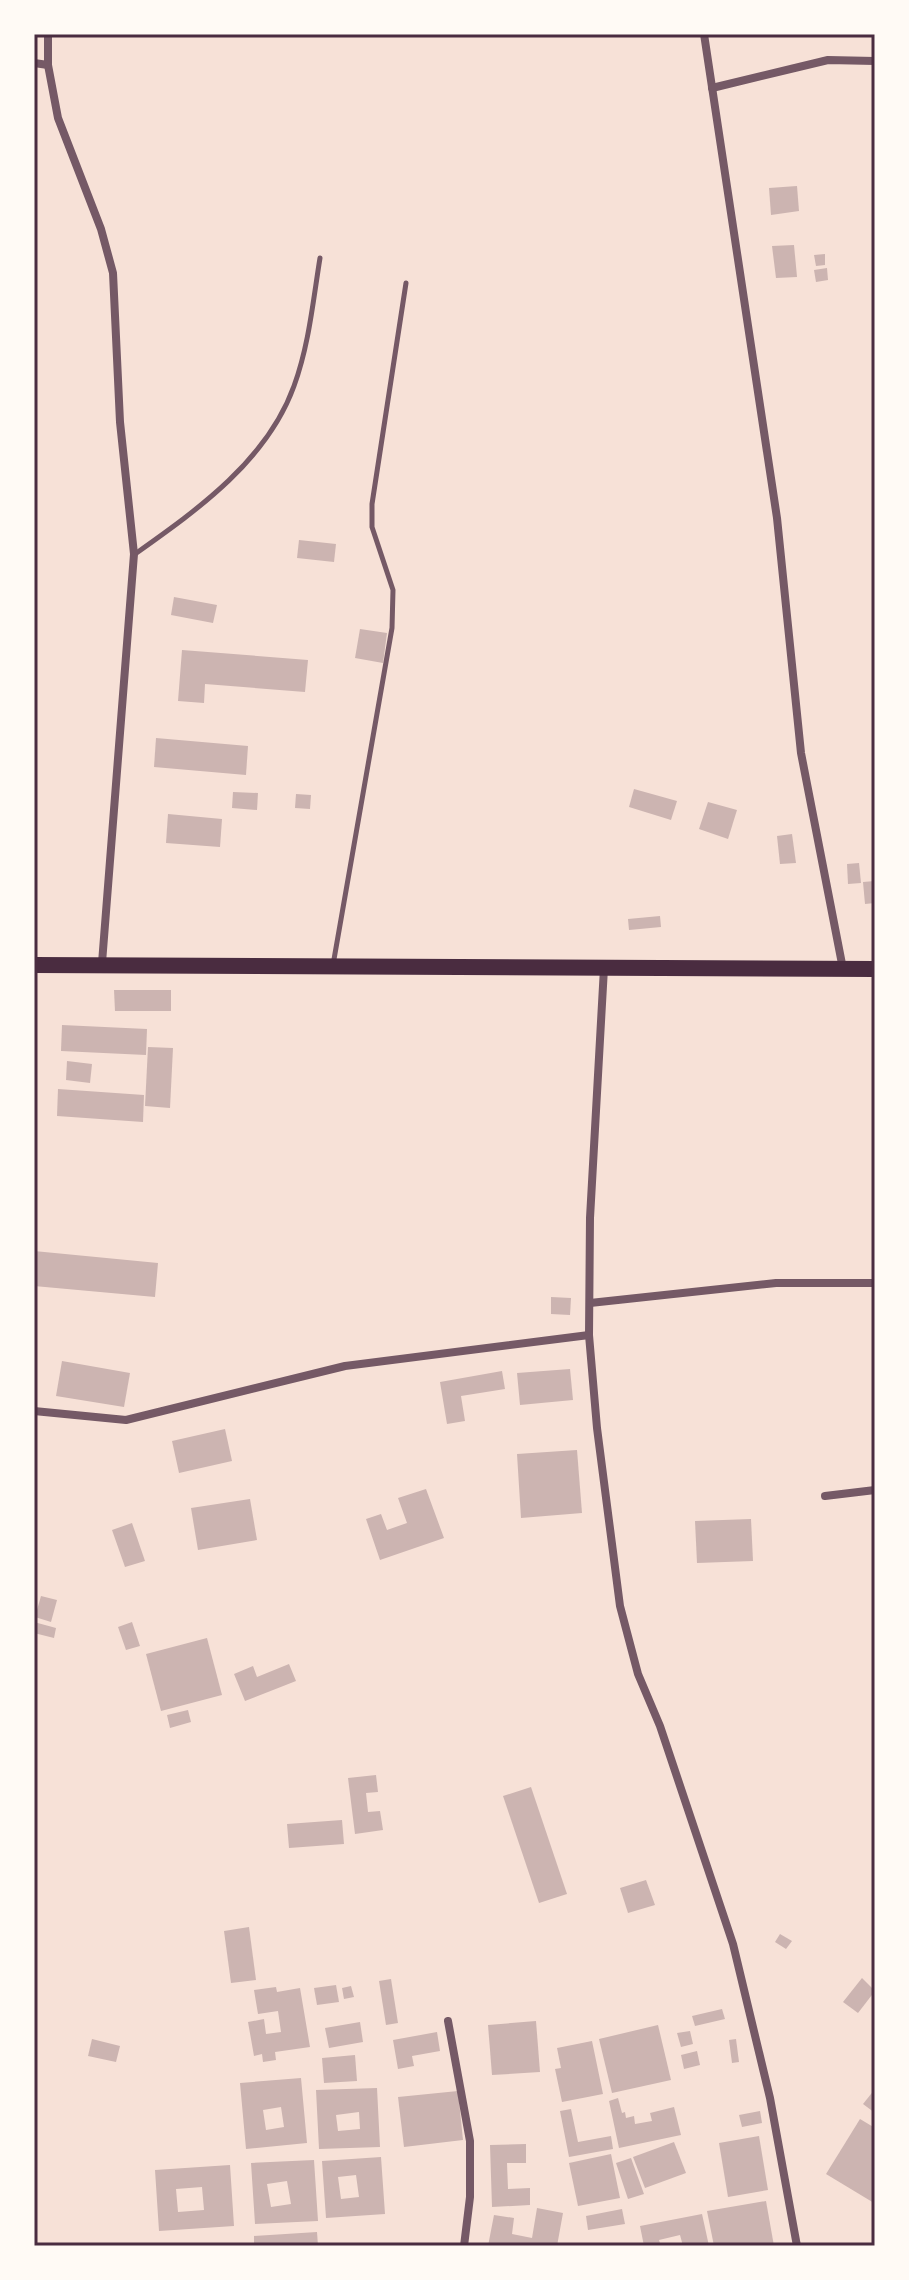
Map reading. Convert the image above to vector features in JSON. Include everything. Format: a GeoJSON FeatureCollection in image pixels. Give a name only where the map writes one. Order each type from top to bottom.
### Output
{"type":"FeatureCollection","features":[{"type":"Feature","properties":{"kind":"highway"},"geometry":{"type":"LineString","coordinates":[[34,965],[875,969]]}},
{"type":"Feature","properties":{"kind":"street"},"geometry":{"type":"LineString","coordinates":[[48,34],[48,65],[58,118],[101,229],[113,273],[120,422],[134,554],[102,963]]}},
{"type":"Feature","properties":{"kind":"street"},"geometry":{"type":"LineString","coordinates":[[704,34],[777,518],[801,753],[843,969]]}},
{"type":"Feature","properties":{"kind":"street"},"geometry":{"type":"LineString","coordinates":[[712,88],[828,60],[875,61]]}},
{"type":"Feature","properties":{"kind":"street"},"geometry":{"type":"LineString","coordinates":[[34,63],[48,65]]}},
{"type":"Feature","properties":{"kind":"street"},"geometry":{"type":"LineString","coordinates":[[604,968],[590,1218],[589,1335],[597,1428],[628,1641],[660,1726],[733,1944],[779,2138],[797,2246]]}},
{"type":"Feature","properties":{"kind":"street"},"geometry":{"type":"LineString","coordinates":[[590,1303],[776,1283],[875,1283]]}},
{"type":"Feature","properties":{"kind":"street"},"geometry":{"type":"LineString","coordinates":[[34,1411],[126,1420],[345,1366],[589,1335]]}},
{"type":"Feature","properties":{"kind":"street"},"geometry":{"type":"LineString","coordinates":[[825,1496],[875,1490]]}},
{"type":"Feature","properties":{"kind":"street"},"geometry":{"type":"LineString","coordinates":[[448,2021],[470,2141],[470,2197],[464,2246]]}},
{"type":"Feature","properties":{"kind":"lane"},"geometry":{"type":"LineString","coordinates":[[134,554],[202,507],[275,426],[294,386],[320,258]]}},
{"type":"Feature","properties":{"kind":"lane"},"geometry":{"type":"LineString","coordinates":[[333,966],[392,628],[393,590],[372,527],[372,504],[406,283]]}},
{"type":"Feature","properties":{"kind":"building"},"geometry":{"type":"Polygon","coordinates":[[[797,186],[799,211],[771,215],[769,188],[797,186]]]}},
{"type":"Feature","properties":{"kind":"building"},"geometry":{"type":"Polygon","coordinates":[[[794,245],[797,277],[776,278],[772,246],[794,245]]]}},
{"type":"Feature","properties":{"kind":"building"},"geometry":{"type":"Polygon","coordinates":[[[825,254],[825,265],[816,266],[814,255],[825,254]]]}},
{"type":"Feature","properties":{"kind":"building"},"geometry":{"type":"Polygon","coordinates":[[[827,268],[828,280],[816,282],[814,270],[827,268]]]}},
{"type":"Feature","properties":{"kind":"building"},"geometry":{"type":"Polygon","coordinates":[[[299,540],[336,544],[334,562],[297,558],[299,540]]]}},
{"type":"Feature","properties":{"kind":"building"},"geometry":{"type":"Polygon","coordinates":[[[174,597],[217,605],[213,623],[171,615],[174,597]]]}},
{"type":"Feature","properties":{"kind":"building"},"geometry":{"type":"Polygon","coordinates":[[[360,629],[387,633],[383,663],[355,658],[360,629]]]}},
{"type":"Feature","properties":{"kind":"building"},"geometry":{"type":"Polygon","coordinates":[[[182,650],[308,660],[305,692],[205,684],[204,703],[178,701],[182,650]]]}},
{"type":"Feature","properties":{"kind":"building"},"geometry":{"type":"Polygon","coordinates":[[[156,738],[248,746],[246,775],[154,767],[156,738]]]}},
{"type":"Feature","properties":{"kind":"building"},"geometry":{"type":"Polygon","coordinates":[[[634,789],[677,801],[671,820],[629,807],[634,789]]]}},
{"type":"Feature","properties":{"kind":"building"},"geometry":{"type":"Polygon","coordinates":[[[233,792],[258,793],[257,810],[232,808],[233,792]]]}},
{"type":"Feature","properties":{"kind":"building"},"geometry":{"type":"Polygon","coordinates":[[[296,794],[311,795],[310,809],[295,808],[296,794]]]}},
{"type":"Feature","properties":{"kind":"building"},"geometry":{"type":"Polygon","coordinates":[[[708,802],[737,810],[728,839],[699,829],[708,802]]]}},
{"type":"Feature","properties":{"kind":"building"},"geometry":{"type":"Polygon","coordinates":[[[168,814],[222,819],[220,847],[166,843],[168,814]]]}},
{"type":"Feature","properties":{"kind":"building"},"geometry":{"type":"Polygon","coordinates":[[[792,834],[796,863],[780,864],[777,836],[792,834]]]}},
{"type":"Feature","properties":{"kind":"building"},"geometry":{"type":"Polygon","coordinates":[[[859,863],[861,883],[848,884],[847,864],[859,863]]]}},
{"type":"Feature","properties":{"kind":"building"},"geometry":{"type":"Polygon","coordinates":[[[875,881],[875,903],[865,904],[863,882],[875,881]]]}},
{"type":"Feature","properties":{"kind":"building"},"geometry":{"type":"Polygon","coordinates":[[[660,916],[661,927],[629,930],[628,919],[660,916]]]}},
{"type":"Feature","properties":{"kind":"building"},"geometry":{"type":"Polygon","coordinates":[[[114,990],[171,990],[171,1011],[115,1011],[114,990]]]}},
{"type":"Feature","properties":{"kind":"building"},"geometry":{"type":"Polygon","coordinates":[[[62,1025],[147,1029],[146,1055],[61,1051],[62,1025]]]}},
{"type":"Feature","properties":{"kind":"building"},"geometry":{"type":"Polygon","coordinates":[[[148,1047],[173,1048],[170,1108],[145,1106],[148,1047]]]}},
{"type":"Feature","properties":{"kind":"building"},"geometry":{"type":"Polygon","coordinates":[[[67,1061],[92,1064],[90,1083],[66,1080],[67,1061]]]}},
{"type":"Feature","properties":{"kind":"building"},"geometry":{"type":"Polygon","coordinates":[[[58,1089],[144,1095],[143,1122],[57,1116],[58,1089]]]}},
{"type":"Feature","properties":{"kind":"building"},"geometry":{"type":"Polygon","coordinates":[[[34,1251],[158,1263],[155,1297],[34,1286],[34,1251]]]}},
{"type":"Feature","properties":{"kind":"building"},"geometry":{"type":"Polygon","coordinates":[[[551,1297],[571,1298],[570,1315],[551,1314],[551,1297]]]}},
{"type":"Feature","properties":{"kind":"building"},"geometry":{"type":"Polygon","coordinates":[[[62,1361],[130,1373],[124,1407],[56,1396],[62,1361]]]}},
{"type":"Feature","properties":{"kind":"building"},"geometry":{"type":"Polygon","coordinates":[[[570,1369],[573,1400],[520,1405],[517,1373],[570,1369]]]}},
{"type":"Feature","properties":{"kind":"building"},"geometry":{"type":"Polygon","coordinates":[[[502,1371],[505,1389],[461,1396],[465,1421],[447,1424],[440,1382],[502,1371]]]}},
{"type":"Feature","properties":{"kind":"building"},"geometry":{"type":"Polygon","coordinates":[[[225,1429],[232,1461],[179,1473],[172,1441],[225,1429]]]}},
{"type":"Feature","properties":{"kind":"building"},"geometry":{"type":"Polygon","coordinates":[[[577,1450],[582,1513],[521,1518],[517,1454],[577,1450]]]}},
{"type":"Feature","properties":{"kind":"building"},"geometry":{"type":"Polygon","coordinates":[[[426,1489],[444,1538],[380,1560],[366,1519],[381,1514],[387,1530],[407,1523],[398,1498],[426,1489]]]}},
{"type":"Feature","properties":{"kind":"building"},"geometry":{"type":"Polygon","coordinates":[[[250,1499],[257,1540],[198,1550],[191,1508],[250,1499]]]}},
{"type":"Feature","properties":{"kind":"building"},"geometry":{"type":"Polygon","coordinates":[[[751,1519],[753,1561],[697,1563],[695,1521],[751,1519]]]}},
{"type":"Feature","properties":{"kind":"building"},"geometry":{"type":"Polygon","coordinates":[[[132,1523],[145,1561],[125,1567],[112,1530],[132,1523]]]}},
{"type":"Feature","properties":{"kind":"building"},"geometry":{"type":"Polygon","coordinates":[[[41,1596],[57,1600],[51,1622],[35,1617],[41,1596]]]}},
{"type":"Feature","properties":{"kind":"building"},"geometry":{"type":"Polygon","coordinates":[[[34,1622],[56,1628],[54,1638],[34,1633],[34,1622]]]}},
{"type":"Feature","properties":{"kind":"building"},"geometry":{"type":"Polygon","coordinates":[[[132,1622],[140,1646],[126,1650],[118,1627],[132,1622]]]}},
{"type":"Feature","properties":{"kind":"building"},"geometry":{"type":"Polygon","coordinates":[[[207,1638],[222,1695],[161,1711],[146,1654],[207,1638]]]}},
{"type":"Feature","properties":{"kind":"building"},"geometry":{"type":"Polygon","coordinates":[[[289,1664],[296,1681],[245,1701],[234,1674],[253,1666],[257,1677],[289,1664]]]}},
{"type":"Feature","properties":{"kind":"building"},"geometry":{"type":"Polygon","coordinates":[[[188,1710],[191,1722],[170,1728],[167,1715],[188,1710]]]}},
{"type":"Feature","properties":{"kind":"building"},"geometry":{"type":"Polygon","coordinates":[[[376,1775],[378,1792],[366,1793],[368,1812],[380,1811],[383,1830],[355,1834],[348,1778],[376,1775]]]}},
{"type":"Feature","properties":{"kind":"building"},"geometry":{"type":"Polygon","coordinates":[[[531,1787],[567,1894],[539,1903],[503,1796],[531,1787]]]}},
{"type":"Feature","properties":{"kind":"building"},"geometry":{"type":"Polygon","coordinates":[[[342,1820],[344,1844],[289,1848],[287,1824],[342,1820]]]}},
{"type":"Feature","properties":{"kind":"building"},"geometry":{"type":"Polygon","coordinates":[[[646,1880],[655,1905],[628,1913],[620,1888],[646,1880]]]}},
{"type":"Feature","properties":{"kind":"building"},"geometry":{"type":"Polygon","coordinates":[[[249,1927],[256,1980],[231,1983],[224,1931],[249,1927]]]}},
{"type":"Feature","properties":{"kind":"building"},"geometry":{"type":"Polygon","coordinates":[[[780,1934],[792,1941],[786,1949],[775,1942],[780,1934]]]}},
{"type":"Feature","properties":{"kind":"building"},"geometry":{"type":"Polygon","coordinates":[[[862,1978],[875,1991],[858,2013],[843,2002],[862,1978]]]}},
{"type":"Feature","properties":{"kind":"building"},"geometry":{"type":"Polygon","coordinates":[[[391,1979],[398,2023],[386,2025],[379,1981],[391,1979]]]}},
{"type":"Feature","properties":{"kind":"building"},"geometry":{"type":"Polygon","coordinates":[[[336,1985],[339,2002],[317,2005],[314,1988],[336,1985]]]}},
{"type":"Feature","properties":{"kind":"building"},"geometry":{"type":"Polygon","coordinates":[[[351,1986],[354,1997],[344,1999],[342,1988],[351,1986]]]}},
{"type":"Feature","properties":{"kind":"building"},"geometry":{"type":"Polygon","coordinates":[[[276,1987],[277,1992],[300,1988],[310,2047],[275,2052],[276,2060],[263,2062],[262,2054],[254,2056],[248,2022],[264,2019],[266,2034],[281,2032],[278,2011],[258,2014],[254,1990],[276,1987]]]}},
{"type":"Feature","properties":{"kind":"building"},"geometry":{"type":"Polygon","coordinates":[[[722,2009],[725,2019],[695,2026],[692,2016],[722,2009]]]}},
{"type":"Feature","properties":{"kind":"building"},"geometry":{"type":"Polygon","coordinates":[[[536,2021],[540,2072],[492,2075],[488,2025],[536,2021]]]}},
{"type":"Feature","properties":{"kind":"building"},"geometry":{"type":"Polygon","coordinates":[[[360,2022],[363,2042],[329,2048],[325,2028],[360,2022]]]}},
{"type":"Feature","properties":{"kind":"building"},"geometry":{"type":"Polygon","coordinates":[[[658,2025],[671,2080],[612,2093],[599,2039],[658,2025]]]}},
{"type":"Feature","properties":{"kind":"building"},"geometry":{"type":"Polygon","coordinates":[[[690,2031],[693,2044],[681,2047],[677,2033],[690,2031]]]}},
{"type":"Feature","properties":{"kind":"building"},"geometry":{"type":"Polygon","coordinates":[[[437,2032],[440,2051],[412,2056],[414,2066],[398,2069],[393,2040],[437,2032]]]}},
{"type":"Feature","properties":{"kind":"building"},"geometry":{"type":"Polygon","coordinates":[[[92,2039],[120,2046],[116,2062],[88,2056],[92,2039]]]}},
{"type":"Feature","properties":{"kind":"building"},"geometry":{"type":"Polygon","coordinates":[[[736,2039],[739,2062],[732,2063],[729,2040],[736,2039]]]}},
{"type":"Feature","properties":{"kind":"building"},"geometry":{"type":"Polygon","coordinates":[[[592,2041],[603,2094],[562,2102],[555,2069],[561,2068],[557,2048],[592,2041]]]}},
{"type":"Feature","properties":{"kind":"building"},"geometry":{"type":"Polygon","coordinates":[[[697,2051],[700,2065],[684,2069],[681,2055],[697,2051]]]}},
{"type":"Feature","properties":{"kind":"building"},"geometry":{"type":"Polygon","coordinates":[[[355,2055],[357,2081],[324,2083],[322,2058],[355,2055]]]}},
{"type":"Feature","properties":{"kind":"building"},"geometry":{"type":"Polygon","coordinates":[[[301,2078],[307,2143],[246,2149],[240,2083],[301,2078]],[[281,2107],[263,2110],[266,2130],[284,2127],[281,2107]]]}},
{"type":"Feature","properties":{"kind":"building"},"geometry":{"type":"Polygon","coordinates":[[[377,2088],[380,2147],[319,2149],[316,2090],[377,2088]],[[359,2112],[336,2115],[338,2131],[360,2129],[359,2112]]]}},
{"type":"Feature","properties":{"kind":"building"},"geometry":{"type":"Polygon","coordinates":[[[875,2089],[875,2113],[863,2104],[875,2089]]]}},
{"type":"Feature","properties":{"kind":"building"},"geometry":{"type":"Polygon","coordinates":[[[458,2091],[463,2140],[404,2147],[398,2097],[458,2091]]]}},
{"type":"Feature","properties":{"kind":"building"},"geometry":{"type":"Polygon","coordinates":[[[618,2098],[622,2113],[625,2112],[626,2118],[634,2116],[635,2124],[652,2121],[650,2113],[674,2107],[681,2135],[619,2148],[609,2101],[618,2098]]]}},
{"type":"Feature","properties":{"kind":"building"},"geometry":{"type":"Polygon","coordinates":[[[571,2109],[578,2142],[611,2136],[613,2149],[569,2157],[560,2111],[571,2109]]]}},
{"type":"Feature","properties":{"kind":"building"},"geometry":{"type":"Polygon","coordinates":[[[760,2111],[762,2123],[742,2127],[739,2115],[760,2111]]]}},
{"type":"Feature","properties":{"kind":"building"},"geometry":{"type":"Polygon","coordinates":[[[860,2119],[875,2128],[874,2203],[826,2174],[860,2119]]]}},
{"type":"Feature","properties":{"kind":"building"},"geometry":{"type":"Polygon","coordinates":[[[759,2136],[768,2190],[728,2197],[719,2143],[759,2136]]]}},
{"type":"Feature","properties":{"kind":"building"},"geometry":{"type":"Polygon","coordinates":[[[674,2142],[686,2173],[645,2188],[633,2157],[674,2142]]]}},
{"type":"Feature","properties":{"kind":"building"},"geometry":{"type":"Polygon","coordinates":[[[526,2144],[526,2163],[507,2163],[508,2189],[530,2188],[530,2205],[492,2207],[490,2145],[526,2144]]]}},
{"type":"Feature","properties":{"kind":"building"},"geometry":{"type":"Polygon","coordinates":[[[611,2154],[620,2198],[578,2206],[569,2163],[611,2154]]]}},
{"type":"Feature","properties":{"kind":"building"},"geometry":{"type":"Polygon","coordinates":[[[381,2157],[385,2214],[326,2218],[322,2161],[381,2157]],[[356,2175],[338,2177],[341,2199],[359,2197],[356,2175]]]}},
{"type":"Feature","properties":{"kind":"building"},"geometry":{"type":"Polygon","coordinates":[[[631,2158],[644,2194],[628,2199],[616,2163],[631,2158]]]}},
{"type":"Feature","properties":{"kind":"building"},"geometry":{"type":"Polygon","coordinates":[[[314,2160],[318,2221],[255,2224],[251,2163],[314,2160]],[[287,2181],[267,2184],[271,2207],[291,2204],[287,2181]]]}},
{"type":"Feature","properties":{"kind":"building"},"geometry":{"type":"Polygon","coordinates":[[[230,2165],[234,2226],[159,2231],[155,2170],[230,2165]],[[202,2187],[176,2189],[178,2212],[204,2210],[202,2187]]]}},
{"type":"Feature","properties":{"kind":"building"},"geometry":{"type":"Polygon","coordinates":[[[766,2201],[774,2246],[714,2246],[707,2211],[766,2201]]]}},
{"type":"Feature","properties":{"kind":"building"},"geometry":{"type":"Polygon","coordinates":[[[537,2208],[563,2213],[557,2246],[488,2246],[494,2215],[514,2218],[512,2234],[532,2238],[537,2208]]]}},
{"type":"Feature","properties":{"kind":"building"},"geometry":{"type":"Polygon","coordinates":[[[622,2209],[625,2224],[588,2230],[586,2216],[622,2209]]]}},
{"type":"Feature","properties":{"kind":"building"},"geometry":{"type":"Polygon","coordinates":[[[702,2214],[709,2246],[683,2246],[680,2235],[659,2240],[661,2246],[644,2246],[640,2226],[702,2214]]]}},
{"type":"Feature","properties":{"kind":"building"},"geometry":{"type":"Polygon","coordinates":[[[317,2232],[318,2246],[254,2246],[254,2236],[317,2232]]]}}]}
